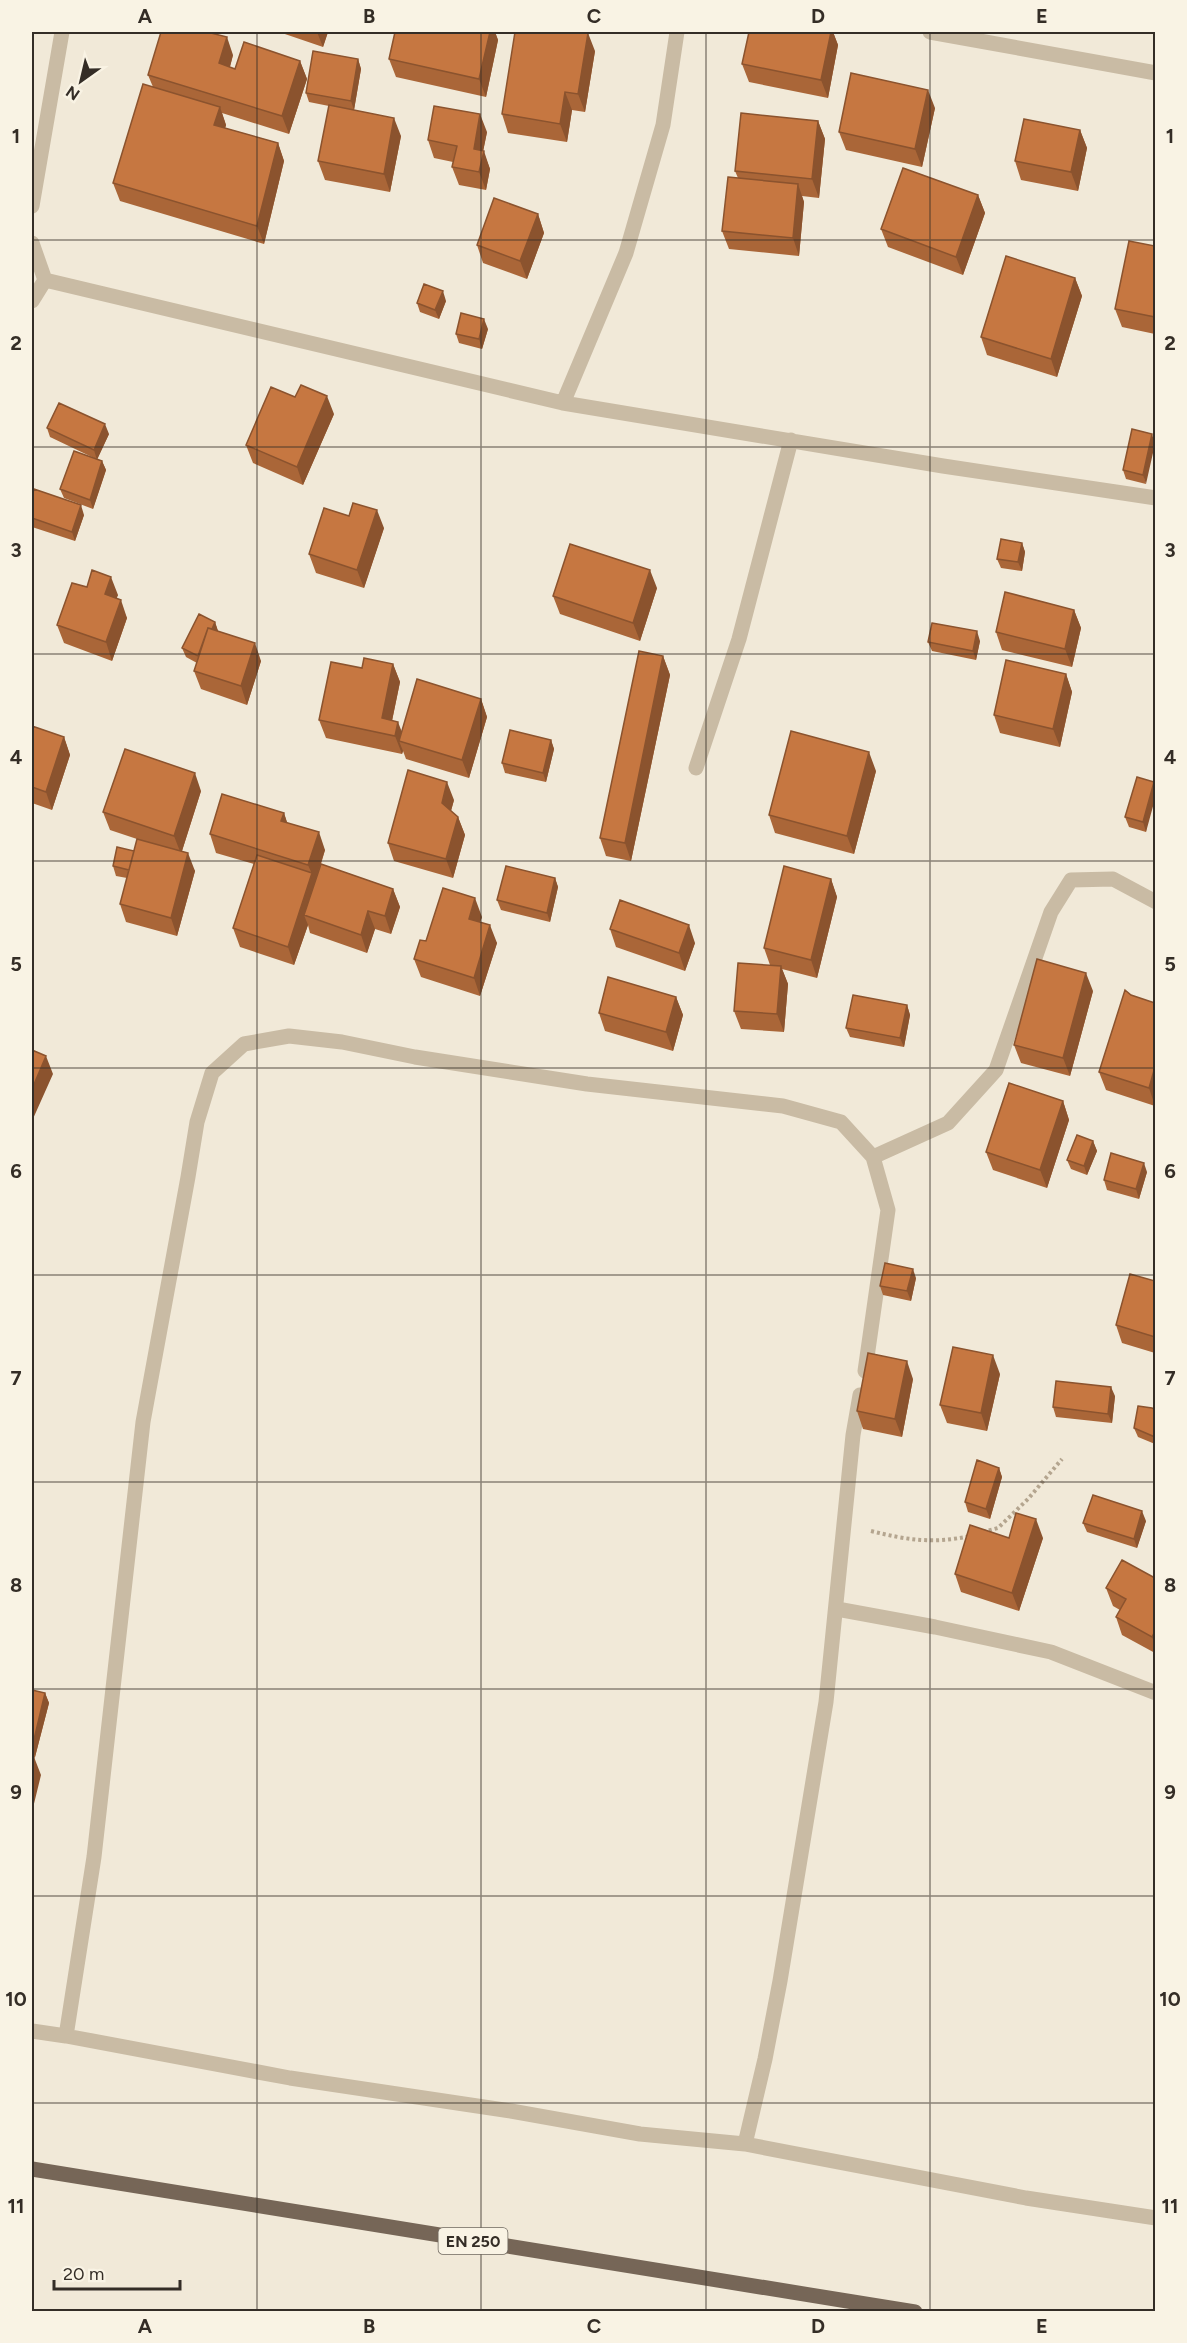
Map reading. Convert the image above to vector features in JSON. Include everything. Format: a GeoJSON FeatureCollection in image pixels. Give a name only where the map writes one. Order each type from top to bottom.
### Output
{"type":"FeatureCollection","features":[{"type":"Feature","properties":{"kind":"main road","name":"EN 250"},"geometry":{"type":"LineString","coordinates":[[32,2169],[915,2312]]}},
{"type":"Feature","properties":{"kind":"street"},"geometry":{"type":"LineString","coordinates":[[32,206],[62,32]]}},
{"type":"Feature","properties":{"kind":"street"},"geometry":{"type":"LineString","coordinates":[[563,403],[626,253],[663,125],[677,32]]}},
{"type":"Feature","properties":{"kind":"street"},"geometry":{"type":"LineString","coordinates":[[930,32],[1155,73]]}},
{"type":"Feature","properties":{"kind":"street"},"geometry":{"type":"LineString","coordinates":[[32,243],[45,280]]}},
{"type":"Feature","properties":{"kind":"street"},"geometry":{"type":"LineString","coordinates":[[45,280],[563,403],[943,466],[1155,498]]}},
{"type":"Feature","properties":{"kind":"street"},"geometry":{"type":"LineString","coordinates":[[32,301],[45,280]]}},
{"type":"Feature","properties":{"kind":"street"},"geometry":{"type":"LineString","coordinates":[[696,768],[739,639],[791,440]]}},
{"type":"Feature","properties":{"kind":"street"},"geometry":{"type":"LineString","coordinates":[[873,1157],[948,1123],[996,1070],[1051,912],[1071,880],[1113,879],[1155,902]]}},
{"type":"Feature","properties":{"kind":"street"},"geometry":{"type":"LineString","coordinates":[[66,2036],[94,1857],[143,1422],[188,1178],[196,1122],[212,1073],[244,1044],[289,1036],[342,1042],[415,1057],[576,1082],[783,1106],[841,1122],[873,1157],[888,1210],[853,1435],[826,1702],[780,1981],[745,2144]]}},
{"type":"Feature","properties":{"kind":"street"},"geometry":{"type":"LineString","coordinates":[[837,1609],[1052,1652],[1155,1694]]}},
{"type":"Feature","properties":{"kind":"street"},"geometry":{"type":"LineString","coordinates":[[32,2031],[290,2078],[512,2111],[640,2134],[745,2144],[1026,2198],[1155,2218]]}},
{"type":"Feature","properties":{"kind":"path"},"geometry":{"type":"LineString","coordinates":[[981,1533],[998,1528],[1062,1459]]}},
{"type":"Feature","properties":{"kind":"path"},"geometry":{"type":"LineString","coordinates":[[844,1525],[907,1540],[945,1541],[972,1535]]}},
{"type":"Feature","properties":{"kind":"building"},"geometry":{"type":"Polygon","coordinates":[[[161,32],[207,32],[227,37],[219,63],[235,69],[244,42],[300,61],[282,116],[148,75],[161,32]]]}},
{"type":"Feature","properties":{"kind":"building"},"geometry":{"type":"Polygon","coordinates":[[[395,32],[490,32],[479,79],[389,59],[395,32]]]}},
{"type":"Feature","properties":{"kind":"building"},"geometry":{"type":"Polygon","coordinates":[[[515,32],[588,33],[578,94],[565,92],[560,124],[502,114],[515,32]]]}},
{"type":"Feature","properties":{"kind":"building"},"geometry":{"type":"Polygon","coordinates":[[[749,32],[831,32],[821,80],[742,64],[749,32]]]}},
{"type":"Feature","properties":{"kind":"building"},"geometry":{"type":"Polygon","coordinates":[[[313,51],[358,59],[351,101],[306,93],[313,51]]]}},
{"type":"Feature","properties":{"kind":"building"},"geometry":{"type":"Polygon","coordinates":[[[851,73],[928,90],[915,149],[839,132],[851,73]]]}},
{"type":"Feature","properties":{"kind":"building"},"geometry":{"type":"Polygon","coordinates":[[[143,84],[220,107],[214,125],[278,143],[257,226],[113,183],[143,84]]]}},
{"type":"Feature","properties":{"kind":"building"},"geometry":{"type":"Polygon","coordinates":[[[329,105],[394,118],[384,174],[318,161],[329,105]]]}},
{"type":"Feature","properties":{"kind":"building"},"geometry":{"type":"Polygon","coordinates":[[[434,106],[480,114],[474,149],[484,151],[479,172],[452,167],[457,146],[428,140],[434,106]]]}},
{"type":"Feature","properties":{"kind":"building"},"geometry":{"type":"Polygon","coordinates":[[[741,113],[818,121],[812,179],[735,171],[741,113]]]}},
{"type":"Feature","properties":{"kind":"building"},"geometry":{"type":"Polygon","coordinates":[[[1024,119],[1080,130],[1071,172],[1015,161],[1024,119]]]}},
{"type":"Feature","properties":{"kind":"building"},"geometry":{"type":"Polygon","coordinates":[[[903,168],[978,195],[956,257],[881,229],[903,168]]]}},
{"type":"Feature","properties":{"kind":"building"},"geometry":{"type":"Polygon","coordinates":[[[728,177],[798,184],[793,238],[722,231],[728,177]]]}},
{"type":"Feature","properties":{"kind":"building"},"geometry":{"type":"Polygon","coordinates":[[[494,198],[538,214],[520,261],[477,245],[494,198]]]}},
{"type":"Feature","properties":{"kind":"building"},"geometry":{"type":"Polygon","coordinates":[[[1129,241],[1155,246],[1155,317],[1115,309],[1129,241]]]}},
{"type":"Feature","properties":{"kind":"building"},"geometry":{"type":"Polygon","coordinates":[[[1006,256],[1075,278],[1051,359],[981,337],[1006,256]]]}},
{"type":"Feature","properties":{"kind":"building"},"geometry":{"type":"Polygon","coordinates":[[[424,284],[443,291],[435,310],[417,303],[424,284]]]}},
{"type":"Feature","properties":{"kind":"building"},"geometry":{"type":"Polygon","coordinates":[[[461,313],[484,319],[479,339],[456,334],[461,313]]]}},
{"type":"Feature","properties":{"kind":"building"},"geometry":{"type":"Polygon","coordinates":[[[301,385],[327,396],[297,467],[246,445],[271,387],[295,397],[301,385]]]}},
{"type":"Feature","properties":{"kind":"building"},"geometry":{"type":"Polygon","coordinates":[[[59,403],[105,424],[94,450],[47,428],[59,403]]]}},
{"type":"Feature","properties":{"kind":"building"},"geometry":{"type":"Polygon","coordinates":[[[1132,429],[1152,434],[1143,475],[1123,470],[1132,429]]]}},
{"type":"Feature","properties":{"kind":"building"},"geometry":{"type":"Polygon","coordinates":[[[74,451],[102,461],[90,500],[60,489],[74,451]]]}},
{"type":"Feature","properties":{"kind":"building"},"geometry":{"type":"Polygon","coordinates":[[[34,489],[81,505],[72,532],[32,518],[34,489]]]}},
{"type":"Feature","properties":{"kind":"building"},"geometry":{"type":"Polygon","coordinates":[[[353,503],[377,510],[357,570],[309,554],[324,508],[349,516],[353,503]]]}},
{"type":"Feature","properties":{"kind":"building"},"geometry":{"type":"Polygon","coordinates":[[[1001,539],[1022,543],[1018,562],[997,559],[1001,539]]]}},
{"type":"Feature","properties":{"kind":"building"},"geometry":{"type":"Polygon","coordinates":[[[570,544],[650,570],[633,623],[553,596],[570,544]]]}},
{"type":"Feature","properties":{"kind":"building"},"geometry":{"type":"Polygon","coordinates":[[[92,570],[111,577],[105,594],[121,600],[106,642],[57,625],[72,583],[87,587],[92,570]]]}},
{"type":"Feature","properties":{"kind":"building"},"geometry":{"type":"Polygon","coordinates":[[[1005,592],[1074,610],[1065,649],[996,632],[1005,592]]]}},
{"type":"Feature","properties":{"kind":"building"},"geometry":{"type":"Polygon","coordinates":[[[199,614],[215,622],[212,629],[208,628],[198,656],[182,648],[199,614]]]}},
{"type":"Feature","properties":{"kind":"building"},"geometry":{"type":"Polygon","coordinates":[[[932,623],[977,631],[973,651],[928,642],[932,623]]]}},
{"type":"Feature","properties":{"kind":"building"},"geometry":{"type":"Polygon","coordinates":[[[208,628],[255,643],[241,686],[194,671],[208,628]]]}},
{"type":"Feature","properties":{"kind":"building"},"geometry":{"type":"Polygon","coordinates":[[[639,651],[663,656],[625,843],[600,838],[639,651]]]}},
{"type":"Feature","properties":{"kind":"building"},"geometry":{"type":"Polygon","coordinates":[[[364,658],[393,664],[382,718],[398,722],[395,736],[319,720],[331,662],[362,668],[364,658]]]}},
{"type":"Feature","properties":{"kind":"building"},"geometry":{"type":"Polygon","coordinates":[[[1006,660],[1066,674],[1053,729],[994,715],[1006,660]]]}},
{"type":"Feature","properties":{"kind":"building"},"geometry":{"type":"Polygon","coordinates":[[[417,679],[481,699],[462,760],[399,741],[417,679]]]}},
{"type":"Feature","properties":{"kind":"building"},"geometry":{"type":"Polygon","coordinates":[[[32,726],[64,737],[46,792],[32,787],[32,726]]]}},
{"type":"Feature","properties":{"kind":"building"},"geometry":{"type":"Polygon","coordinates":[[[510,730],[551,740],[543,773],[502,763],[510,730]]]}},
{"type":"Feature","properties":{"kind":"building"},"geometry":{"type":"Polygon","coordinates":[[[791,731],[869,752],[847,836],[769,815],[791,731]]]}},
{"type":"Feature","properties":{"kind":"building"},"geometry":{"type":"Polygon","coordinates":[[[125,749],[195,773],[174,836],[103,812],[125,749]]]}},
{"type":"Feature","properties":{"kind":"building"},"geometry":{"type":"Polygon","coordinates":[[[408,770],[447,782],[442,803],[458,817],[446,859],[388,843],[408,770]]]}},
{"type":"Feature","properties":{"kind":"building"},"geometry":{"type":"Polygon","coordinates":[[[1137,777],[1154,782],[1143,822],[1125,817],[1137,777]]]}},
{"type":"Feature","properties":{"kind":"building"},"geometry":{"type":"Polygon","coordinates":[[[222,794],[284,813],[281,821],[319,832],[308,865],[210,834],[222,794]]]}},
{"type":"Feature","properties":{"kind":"building"},"geometry":{"type":"Polygon","coordinates":[[[137,839],[188,853],[171,918],[120,904],[137,839]]]}},
{"type":"Feature","properties":{"kind":"building"},"geometry":{"type":"Polygon","coordinates":[[[117,847],[134,851],[129,870],[113,866],[117,847]]]}},
{"type":"Feature","properties":{"kind":"building"},"geometry":{"type":"Polygon","coordinates":[[[257,855],[312,873],[288,947],[233,928],[257,855]]]}},
{"type":"Feature","properties":{"kind":"building"},"geometry":{"type":"Polygon","coordinates":[[[321,864],[393,889],[385,916],[368,911],[361,935],[304,915],[321,864]]]}},
{"type":"Feature","properties":{"kind":"building"},"geometry":{"type":"Polygon","coordinates":[[[506,866],[555,878],[547,913],[497,900],[506,866]]]}},
{"type":"Feature","properties":{"kind":"building"},"geometry":{"type":"Polygon","coordinates":[[[784,866],[831,879],[811,960],[764,948],[784,866]]]}},
{"type":"Feature","properties":{"kind":"building"},"geometry":{"type":"Polygon","coordinates":[[[443,888],[475,898],[469,919],[490,925],[474,978],[414,959],[420,940],[426,941],[443,888]]]}},
{"type":"Feature","properties":{"kind":"building"},"geometry":{"type":"Polygon","coordinates":[[[620,900],[689,925],[679,953],[610,929],[620,900]]]}},
{"type":"Feature","properties":{"kind":"building"},"geometry":{"type":"Polygon","coordinates":[[[1037,959],[1086,973],[1063,1058],[1014,1045],[1037,959]]]}},
{"type":"Feature","properties":{"kind":"building"},"geometry":{"type":"Polygon","coordinates":[[[738,963],[781,966],[777,1014],[734,1011],[738,963]]]}},
{"type":"Feature","properties":{"kind":"building"},"geometry":{"type":"Polygon","coordinates":[[[608,977],[676,997],[666,1032],[599,1013],[608,977]]]}},
{"type":"Feature","properties":{"kind":"building"},"geometry":{"type":"Polygon","coordinates":[[[1125,990],[1131,995],[1155,1003],[1155,1067],[1149,1088],[1099,1072],[1125,990]]]}},
{"type":"Feature","properties":{"kind":"building"},"geometry":{"type":"Polygon","coordinates":[[[853,995],[907,1005],[900,1038],[846,1028],[853,995]]]}},
{"type":"Feature","properties":{"kind":"building"},"geometry":{"type":"Polygon","coordinates":[[[32,1050],[46,1056],[32,1089],[32,1050]]]}},
{"type":"Feature","properties":{"kind":"building"},"geometry":{"type":"Polygon","coordinates":[[[1009,1083],[1063,1101],[1040,1170],[986,1152],[1009,1083]]]}},
{"type":"Feature","properties":{"kind":"building"},"geometry":{"type":"Polygon","coordinates":[[[1077,1135],[1093,1141],[1084,1166],[1067,1160],[1077,1135]]]}},
{"type":"Feature","properties":{"kind":"building"},"geometry":{"type":"Polygon","coordinates":[[[1111,1153],[1144,1163],[1136,1189],[1104,1180],[1111,1153]]]}},
{"type":"Feature","properties":{"kind":"building"},"geometry":{"type":"Polygon","coordinates":[[[885,1263],[913,1269],[907,1291],[880,1286],[885,1263]]]}},
{"type":"Feature","properties":{"kind":"building"},"geometry":{"type":"Polygon","coordinates":[[[1130,1274],[1155,1281],[1155,1337],[1116,1325],[1130,1274]]]}},
{"type":"Feature","properties":{"kind":"building"},"geometry":{"type":"Polygon","coordinates":[[[953,1347],[993,1355],[981,1413],[940,1405],[953,1347]]]}},
{"type":"Feature","properties":{"kind":"building"},"geometry":{"type":"Polygon","coordinates":[[[868,1353],[907,1361],[895,1419],[857,1411],[868,1353]]]}},
{"type":"Feature","properties":{"kind":"building"},"geometry":{"type":"Polygon","coordinates":[[[1056,1381],[1111,1387],[1108,1414],[1053,1407],[1056,1381]]]}},
{"type":"Feature","properties":{"kind":"building"},"geometry":{"type":"Polygon","coordinates":[[[1138,1406],[1155,1410],[1155,1437],[1134,1428],[1138,1406]]]}},
{"type":"Feature","properties":{"kind":"building"},"geometry":{"type":"Polygon","coordinates":[[[977,1460],[999,1468],[986,1509],[965,1502],[977,1460]]]}},
{"type":"Feature","properties":{"kind":"building"},"geometry":{"type":"Polygon","coordinates":[[[1093,1495],[1142,1511],[1134,1539],[1083,1523],[1093,1495]]]}},
{"type":"Feature","properties":{"kind":"building"},"geometry":{"type":"Polygon","coordinates":[[[1016,1513],[1036,1519],[1012,1593],[955,1574],[970,1525],[1009,1538],[1016,1513]]]}},
{"type":"Feature","properties":{"kind":"building"},"geometry":{"type":"Polygon","coordinates":[[[1122,1560],[1155,1578],[1155,1631],[1152,1637],[1116,1617],[1126,1599],[1106,1588],[1122,1560]]]}},
{"type":"Feature","properties":{"kind":"building"},"geometry":{"type":"Polygon","coordinates":[[[32,1690],[45,1693],[32,1748],[32,1690]]]}}]}
